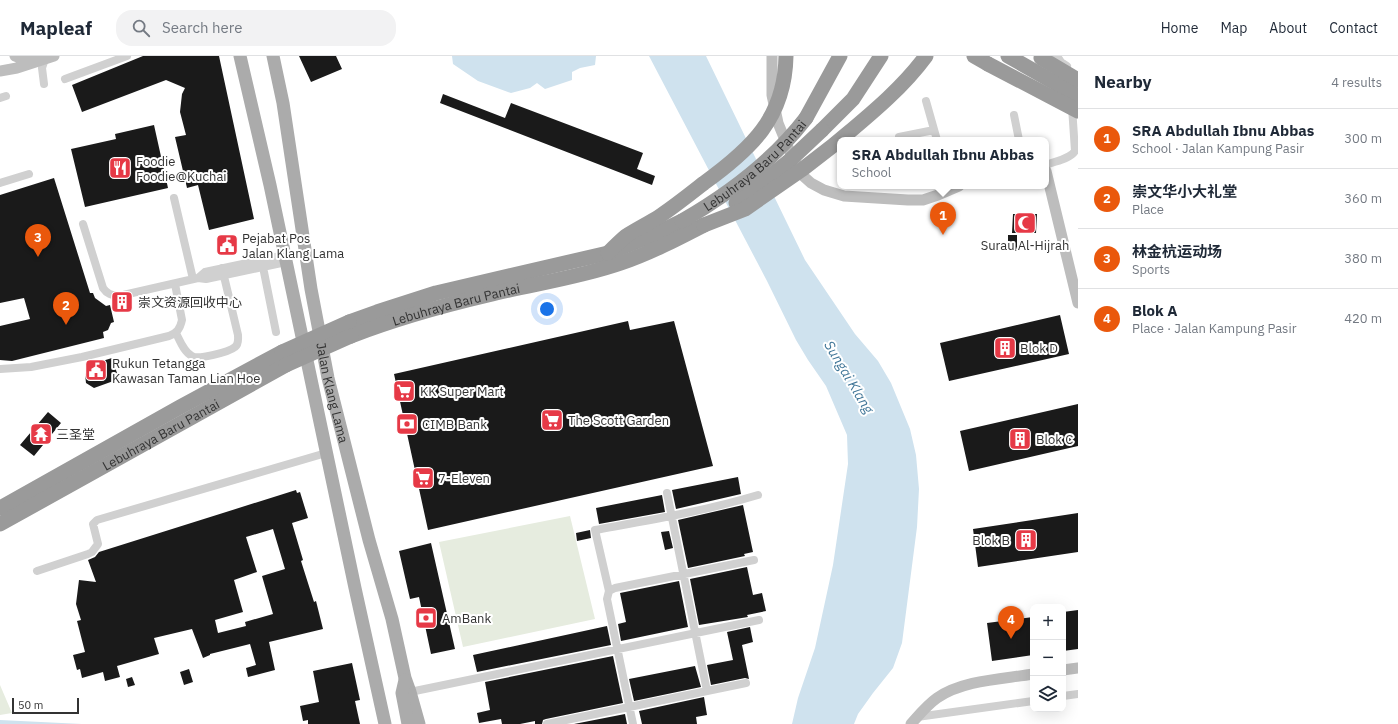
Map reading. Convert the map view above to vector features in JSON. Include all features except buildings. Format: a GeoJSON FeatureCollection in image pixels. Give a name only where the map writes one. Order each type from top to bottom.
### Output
{"type":"FeatureCollection","features":[{"type":"Feature","properties":{"kind":"highway"},"geometry":{"type":"LineString","coordinates":[[608,253],[625,237],[676,204],[745,151],[771,118],[778,102],[785,72],[786,56]]}},
{"type":"Feature","properties":{"kind":"highway","name":"Lebuhraya Baru Pantai"},"geometry":{"type":"LineString","coordinates":[[0,508],[180,407],[350,329],[377,312],[436,293],[608,253],[653,235],[682,221],[721,197],[780,149],[806,118],[840,56]]}},
{"type":"Feature","properties":{"kind":"highway","name":"Lebuhraya Baru Pantai"},"geometry":{"type":"LineString","coordinates":[[350,329],[384,324],[439,307],[621,263],[664,245],[704,225],[742,199],[762,183],[822,130],[853,99],[881,56]]}},
{"type":"Feature","properties":{"kind":"highway"},"geometry":{"type":"LineString","coordinates":[[843,137],[894,93],[920,65],[926,56]]}},
{"type":"Feature","properties":{"kind":"highway"},"geometry":{"type":"LineString","coordinates":[[974,56],[1078,111]]}},
{"type":"Feature","properties":{"kind":"highway"},"geometry":{"type":"LineString","coordinates":[[1008,56],[1078,96]]}},
{"type":"Feature","properties":{"kind":"highway"},"geometry":{"type":"LineString","coordinates":[[1039,56],[1078,80]]}},
{"type":"Feature","properties":{"kind":"highway"},"geometry":{"type":"LineString","coordinates":[[704,225],[745,209],[804,168],[837,142]]}},
{"type":"Feature","properties":{"kind":"highway","name":"Lebuhraya Baru Pantai"},"geometry":{"type":"LineString","coordinates":[[0,524],[284,359]]}},
{"type":"Feature","properties":{"kind":"main road"},"geometry":{"type":"LineString","coordinates":[[266,56],[283,110]]}},
{"type":"Feature","properties":{"kind":"main road","name":"Jalan Klang Lama"},"geometry":{"type":"LineString","coordinates":[[273,56],[282,95],[283,110],[311,289],[328,378],[370,545],[392,619],[405,678],[419,724]]}},
{"type":"Feature","properties":{"kind":"main road","name":"Jalan Klang Lama"},"geometry":{"type":"LineString","coordinates":[[240,57],[270,185],[385,724]]}},
{"type":"Feature","properties":{"kind":"main road"},"geometry":{"type":"LineString","coordinates":[[405,678],[402,693],[408,724]]}},
{"type":"Feature","properties":{"kind":"street"},"geometry":{"type":"LineString","coordinates":[[15,56],[17,58],[22,58],[32,56]]}},
{"type":"Feature","properties":{"kind":"street"},"geometry":{"type":"LineString","coordinates":[[65,79],[127,56]]}},
{"type":"Feature","properties":{"kind":"street"},"geometry":{"type":"LineString","coordinates":[[772,56],[772,95],[778,124],[802,175],[811,183],[824,190],[844,196],[908,200],[923,200],[949,189]]}},
{"type":"Feature","properties":{"kind":"street"},"geometry":{"type":"LineString","coordinates":[[1049,164],[1070,156],[1074,151],[1069,67],[1061,62],[1057,56]]}},
{"type":"Feature","properties":{"kind":"street"},"geometry":{"type":"LineString","coordinates":[[0,71],[17,68],[49,58]]}},
{"type":"Feature","properties":{"kind":"street"},"geometry":{"type":"LineString","coordinates":[[44,84],[42,68],[49,58]]}},
{"type":"Feature","properties":{"kind":"street"},"geometry":{"type":"LineString","coordinates":[[926,101],[936,137]]}},
{"type":"Feature","properties":{"kind":"street"},"geometry":{"type":"LineString","coordinates":[[1014,115],[1018,137]]}},
{"type":"Feature","properties":{"kind":"street"},"geometry":{"type":"LineString","coordinates":[[899,137],[934,130]]}},
{"type":"Feature","properties":{"kind":"street"},"geometry":{"type":"LineString","coordinates":[[0,183],[29,174]]}},
{"type":"Feature","properties":{"kind":"street"},"geometry":{"type":"LineString","coordinates":[[1049,183],[1078,303]]}},
{"type":"Feature","properties":{"kind":"street"},"geometry":{"type":"LineString","coordinates":[[174,198],[195,279]]}},
{"type":"Feature","properties":{"kind":"street"},"geometry":{"type":"LineString","coordinates":[[83,224],[102,288],[111,295],[119,296],[175,284],[195,279],[205,272],[223,272],[263,267],[285,259]]}},
{"type":"Feature","properties":{"kind":"street"},"geometry":{"type":"LineString","coordinates":[[223,272],[285,259]]}},
{"type":"Feature","properties":{"kind":"street"},"geometry":{"type":"LineString","coordinates":[[263,267],[276,332]]}},
{"type":"Feature","properties":{"kind":"street"},"geometry":{"type":"LineString","coordinates":[[176,333],[188,353],[197,358],[223,352],[235,347],[238,342],[238,335],[223,272]]}},
{"type":"Feature","properties":{"kind":"street"},"geometry":{"type":"LineString","coordinates":[[0,369],[31,367],[82,357],[176,333],[182,320],[175,284]]}},
{"type":"Feature","properties":{"kind":"street"},"geometry":{"type":"LineString","coordinates":[[37,571],[92,552],[98,544],[93,524],[97,520],[326,453]]}},
{"type":"Feature","properties":{"kind":"street"},"geometry":{"type":"LineString","coordinates":[[667,494],[707,691]]}},
{"type":"Feature","properties":{"kind":"street"},"geometry":{"type":"LineString","coordinates":[[633,724],[607,599],[609,591],[596,530],[672,516],[736,502],[758,495]]}},
{"type":"Feature","properties":{"kind":"street"},"geometry":{"type":"LineString","coordinates":[[609,591],[615,588],[684,573],[754,560]]}},
{"type":"Feature","properties":{"kind":"street"},"geometry":{"type":"LineString","coordinates":[[410,692],[759,620]]}},
{"type":"Feature","properties":{"kind":"street"},"geometry":{"type":"LineString","coordinates":[[1066,670],[1078,668]]}},
{"type":"Feature","properties":{"kind":"street"},"geometry":{"type":"LineString","coordinates":[[914,720],[938,697],[953,689],[968,684],[1030,674]]}},
{"type":"Feature","properties":{"kind":"street"},"geometry":{"type":"LineString","coordinates":[[547,724],[746,683]]}},
{"type":"Feature","properties":{"kind":"street"},"geometry":{"type":"LineString","coordinates":[[1066,696],[1078,694]]}},
{"type":"Feature","properties":{"kind":"street"},"geometry":{"type":"LineString","coordinates":[[914,720],[1030,701]]}},
{"type":"Feature","properties":{"kind":"shaded area"},"geometry":{"type":"Polygon","coordinates":[[[570,516],[595,619],[463,647],[439,542],[570,516]]]}},
{"type":"Feature","properties":{"kind":"shaded area"},"geometry":{"type":"Polygon","coordinates":[[[0,685],[12,713],[0,715],[0,685]]]}},
{"type":"Feature","properties":{"kind":"water"},"geometry":{"type":"Polygon","coordinates":[[[452,56],[596,56],[595,65],[580,68],[572,72],[572,80],[545,89],[537,83],[530,88],[511,93],[478,81],[453,64],[452,56]]]}},
{"type":"Feature","properties":{"kind":"water","name":"Sungai Klang"},"geometry":{"type":"Polygon","coordinates":[[[649,56],[706,56],[805,260],[855,334],[878,361],[891,383],[910,429],[916,455],[919,489],[917,527],[902,643],[893,668],[858,714],[854,724],[792,724],[798,698],[815,648],[833,565],[848,464],[847,435],[826,386],[796,340],[767,281],[649,56]]]}},
{"type":"Feature","properties":{"kind":"water"},"geometry":{"type":"Polygon","coordinates":[[[0,720],[82,724],[0,724],[0,720]]]}},
{"type":"Feature","properties":{"kind":"place","name":"Foodie Foodie@Kuchai"},"geometry":{"type":"Point","coordinates":[120,168]}},
{"type":"Feature","properties":{"kind":"place","name":"Surau Al-Hijrah"},"geometry":{"type":"Point","coordinates":[1025,223]}},
{"type":"Feature","properties":{"kind":"place","name":"SRA Abdullah Ibnu Abbas"},"geometry":{"type":"Point","coordinates":[943,235]}},
{"type":"Feature","properties":{"kind":"place","name":"Pejabat Pos Jalan Klang Lama"},"geometry":{"type":"Point","coordinates":[227,245]}},
{"type":"Feature","properties":{"kind":"place","name":"林金杭运动场"},"geometry":{"type":"Point","coordinates":[38,257]}},
{"type":"Feature","properties":{"kind":"place","name":"崇文资源回收中心"},"geometry":{"type":"Point","coordinates":[122,302]}},
{"type":"Feature","properties":{"kind":"place","name":"崇文华小大礼堂"},"geometry":{"type":"Point","coordinates":[66,325]}},
{"type":"Feature","properties":{"kind":"place","name":"Blok D"},"geometry":{"type":"Point","coordinates":[1005,348]}},
{"type":"Feature","properties":{"kind":"place","name":"Rukun Tetangga Kawasan Taman Lian Hoe"},"geometry":{"type":"Point","coordinates":[96,370]}},
{"type":"Feature","properties":{"kind":"place","name":"KK Super Mart"},"geometry":{"type":"Point","coordinates":[404,391]}},
{"type":"Feature","properties":{"kind":"place","name":"The Scott Garden"},"geometry":{"type":"Point","coordinates":[552,420]}},
{"type":"Feature","properties":{"kind":"place","name":"CIMB Bank"},"geometry":{"type":"Point","coordinates":[407,424]}},
{"type":"Feature","properties":{"kind":"place","name":"三圣堂"},"geometry":{"type":"Point","coordinates":[41,434]}},
{"type":"Feature","properties":{"kind":"place","name":"Blok C"},"geometry":{"type":"Point","coordinates":[1020,439]}},
{"type":"Feature","properties":{"kind":"place","name":"7-Eleven"},"geometry":{"type":"Point","coordinates":[423,478]}},
{"type":"Feature","properties":{"kind":"place","name":"Blok B"},"geometry":{"type":"Point","coordinates":[1026,540]}},
{"type":"Feature","properties":{"kind":"place","name":"AmBank"},"geometry":{"type":"Point","coordinates":[426,618]}},
{"type":"Feature","properties":{"kind":"place","name":"Blok A"},"geometry":{"type":"Point","coordinates":[1011,639]}}]}
